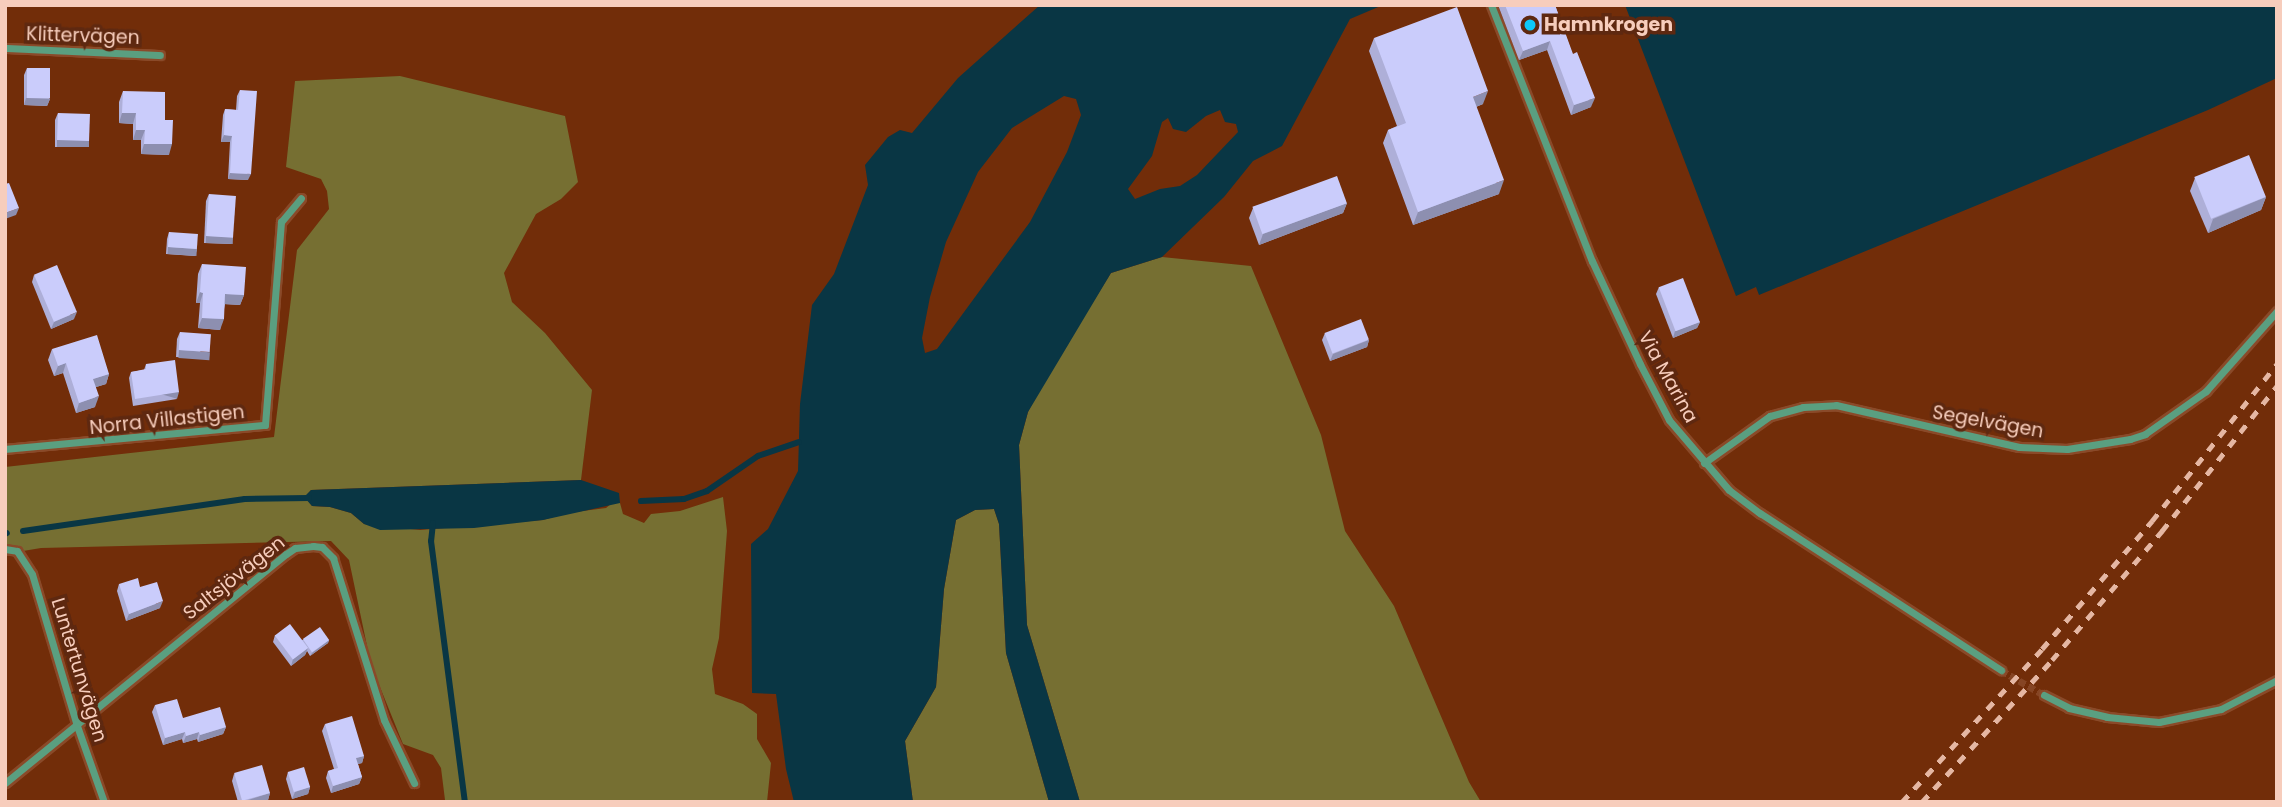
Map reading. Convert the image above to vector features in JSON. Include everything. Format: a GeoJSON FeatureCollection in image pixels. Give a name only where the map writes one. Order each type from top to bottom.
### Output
{"type":"FeatureCollection","features":[{"type":"Feature","properties":{"kind":"street","name":"Via Marina"},"geometry":{"type":"LineString","coordinates":[[1491,5],[1592,261],[1634,353],[1670,420],[1729,490],[2001,670]]}},
{"type":"Feature","properties":{"kind":"street","name":"Klittervägen"},"geometry":{"type":"LineString","coordinates":[[5,48],[160,55]]}},
{"type":"Feature","properties":{"kind":"street","name":"Norra Villastigen"},"geometry":{"type":"LineString","coordinates":[[5,449],[265,425],[281,222],[301,198]]}},
{"type":"Feature","properties":{"kind":"street","name":"Segelvägen"},"geometry":{"type":"LineString","coordinates":[[1704,463],[1770,416],[1803,407],[1836,405],[2019,447],[2067,449],[2130,439],[2145,434],[2206,391],[2277,311]]}},
{"type":"Feature","properties":{"kind":"street","name":"Saltsjövägen"},"geometry":{"type":"LineString","coordinates":[[5,783],[286,554],[306,546],[322,547],[333,558],[384,720],[414,783]]}},
{"type":"Feature","properties":{"kind":"street","name":"Luntertunvägen"},"geometry":{"type":"LineString","coordinates":[[5,549],[17,551],[25,560],[38,589],[76,723],[104,802]]}},
{"type":"Feature","properties":{"kind":"street"},"geometry":{"type":"LineString","coordinates":[[2044,695],[2069,708],[2108,717],[2159,722],[2221,709],[2277,680]]}},
{"type":"Feature","properties":{"kind":"shaded area"},"geometry":{"type":"Polygon","coordinates":[[[400,76],[565,116],[578,182],[561,199],[536,214],[504,273],[512,302],[545,333],[592,390],[581,480],[311,490],[305,497],[312,506],[330,507],[351,513],[364,524],[420,530],[543,520],[567,513],[606,508],[612,503],[620,503],[623,514],[644,523],[651,514],[680,511],[723,497],[727,531],[719,638],[712,669],[715,694],[743,704],[757,714],[757,739],[771,763],[767,802],[442,802],[445,800],[441,768],[433,755],[403,744],[371,665],[349,560],[331,541],[41,548],[5,554],[5,467],[274,437],[297,250],[329,209],[327,191],[321,179],[286,167],[295,81],[400,76]]]}},
{"type":"Feature","properties":{"kind":"shaded area"},"geometry":{"type":"Polygon","coordinates":[[[1162,257],[1251,266],[1321,435],[1345,531],[1394,606],[1469,782],[1481,802],[1080,802],[1027,625],[1019,445],[1028,412],[1041,385],[1111,273],[1162,257]]]}},
{"type":"Feature","properties":{"kind":"shaded area"},"geometry":{"type":"Polygon","coordinates":[[[994,509],[999,524],[1006,653],[1049,802],[913,802],[905,741],[936,687],[944,589],[956,520],[975,510],[994,509]]]}},
{"type":"Feature","properties":{"kind":"water"},"geometry":{"type":"Polygon","coordinates":[[[1040,5],[1383,5],[1350,19],[1282,146],[1253,161],[1224,197],[1162,257],[1111,273],[1028,412],[1019,445],[1027,625],[1080,802],[1049,802],[1006,653],[999,524],[994,509],[975,510],[956,520],[944,589],[936,687],[905,741],[913,802],[794,802],[786,769],[776,694],[752,693],[751,544],[768,529],[798,471],[800,404],[812,305],[834,274],[868,185],[865,165],[888,137],[900,130],[912,133],[958,78],[1040,5]],[[1064,96],[1012,128],[978,172],[946,242],[930,297],[922,338],[925,353],[937,349],[1030,222],[1067,152],[1081,115],[1076,99],[1064,96]],[[1220,110],[1206,116],[1186,132],[1173,129],[1168,118],[1162,122],[1152,156],[1128,189],[1135,199],[1160,189],[1180,186],[1197,175],[1238,132],[1236,124],[1225,122],[1220,110]]]}},
{"type":"Feature","properties":{"kind":"water"},"geometry":{"type":"Polygon","coordinates":[[[1625,5],[2277,5],[2277,78],[2208,110],[1759,295],[1756,287],[1736,296],[1625,5]]]}},
{"type":"Feature","properties":{"kind":"water"},"geometry":{"type":"Polygon","coordinates":[[[581,480],[619,493],[620,503],[543,520],[474,528],[380,530],[364,524],[351,513],[330,507],[312,506],[304,497],[311,490],[581,480]]]}},
{"type":"Feature","properties":{"kind":"building"},"geometry":{"type":"Polygon","coordinates":[[[1505,5],[1555,5],[1573,54],[1577,52],[1595,98],[1574,105],[1550,41],[1523,51],[1505,5]]]}},
{"type":"Feature","properties":{"kind":"building"},"geometry":{"type":"Polygon","coordinates":[[[1457,7],[1488,91],[1473,97],[1504,180],[1418,212],[1388,130],[1406,123],[1374,38],[1457,7]]]}},
{"type":"Feature","properties":{"kind":"building"},"geometry":{"type":"Polygon","coordinates":[[[27,68],[50,68],[50,98],[27,98],[27,68]]]}},
{"type":"Feature","properties":{"kind":"building"},"geometry":{"type":"Polygon","coordinates":[[[240,90],[257,91],[251,174],[230,173],[232,136],[224,135],[225,109],[238,110],[240,90]]]}},
{"type":"Feature","properties":{"kind":"building"},"geometry":{"type":"Polygon","coordinates":[[[123,91],[165,92],[165,120],[173,120],[172,144],[144,144],[145,130],[136,130],[136,113],[122,113],[123,91]]]}},
{"type":"Feature","properties":{"kind":"building"},"geometry":{"type":"Polygon","coordinates":[[[58,113],[90,114],[89,141],[57,140],[58,113]]]}},
{"type":"Feature","properties":{"kind":"building"},"geometry":{"type":"Polygon","coordinates":[[[2249,155],[2266,197],[2211,219],[2194,177],[2249,155]]]}},
{"type":"Feature","properties":{"kind":"building"},"geometry":{"type":"Polygon","coordinates":[[[1337,176],[1347,203],[1262,234],[1252,207],[1337,176]]]}},
{"type":"Feature","properties":{"kind":"building"},"geometry":{"type":"Polygon","coordinates":[[[9,183],[19,208],[5,213],[5,184],[9,183]]]}},
{"type":"Feature","properties":{"kind":"building"},"geometry":{"type":"Polygon","coordinates":[[[209,194],[236,196],[233,238],[206,236],[209,194]]]}},
{"type":"Feature","properties":{"kind":"building"},"geometry":{"type":"Polygon","coordinates":[[[169,232],[198,234],[197,249],[168,247],[169,232]]]}},
{"type":"Feature","properties":{"kind":"building"},"geometry":{"type":"Polygon","coordinates":[[[202,264],[246,267],[244,295],[225,294],[224,319],[202,318],[202,264]]]}},
{"type":"Feature","properties":{"kind":"building"},"geometry":{"type":"Polygon","coordinates":[[[57,265],[77,312],[54,322],[34,275],[57,265]]]}},
{"type":"Feature","properties":{"kind":"building"},"geometry":{"type":"Polygon","coordinates":[[[1683,278],[1700,322],[1676,331],[1659,287],[1683,278]]]}},
{"type":"Feature","properties":{"kind":"building"},"geometry":{"type":"Polygon","coordinates":[[[1361,319],[1369,340],[1332,354],[1325,333],[1361,319]]]}},
{"type":"Feature","properties":{"kind":"building"},"geometry":{"type":"Polygon","coordinates":[[[180,332],[211,334],[210,352],[179,350],[180,332]]]}},
{"type":"Feature","properties":{"kind":"building"},"geometry":{"type":"Polygon","coordinates":[[[97,335],[109,374],[93,379],[99,396],[79,403],[66,363],[58,366],[52,349],[97,335]]]}},
{"type":"Feature","properties":{"kind":"building"},"geometry":{"type":"Polygon","coordinates":[[[175,360],[179,392],[135,399],[131,372],[146,369],[146,364],[175,360]]]}},
{"type":"Feature","properties":{"kind":"building"},"geometry":{"type":"Polygon","coordinates":[[[138,578],[140,587],[157,582],[163,601],[129,614],[119,584],[138,578]]]}},
{"type":"Feature","properties":{"kind":"building"},"geometry":{"type":"Polygon","coordinates":[[[290,624],[308,648],[293,659],[275,635],[290,624]]]}},
{"type":"Feature","properties":{"kind":"building"},"geometry":{"type":"Polygon","coordinates":[[[320,627],[329,640],[312,652],[303,639],[320,627]]]}},
{"type":"Feature","properties":{"kind":"building"},"geometry":{"type":"Polygon","coordinates":[[[177,699],[183,718],[220,707],[226,727],[200,735],[199,732],[186,736],[185,732],[165,738],[155,705],[177,699]]]}},
{"type":"Feature","properties":{"kind":"building"},"geometry":{"type":"Polygon","coordinates":[[[352,716],[364,756],[356,758],[362,777],[333,786],[328,771],[338,768],[325,724],[352,716]]]}},
{"type":"Feature","properties":{"kind":"building"},"geometry":{"type":"Polygon","coordinates":[[[262,765],[270,793],[242,801],[234,773],[262,765]]]}},
{"type":"Feature","properties":{"kind":"building"},"geometry":{"type":"Polygon","coordinates":[[[304,767],[310,787],[294,792],[288,772],[304,767]]]}},
{"type":"Feature","properties":{"kind":"waterway"},"geometry":{"type":"LineString","coordinates":[[641,501],[684,499],[707,491],[758,456],[799,442]]}},
{"type":"Feature","properties":{"kind":"waterway"},"geometry":{"type":"LineString","coordinates":[[23,531],[245,499],[309,498]]}},
{"type":"Feature","properties":{"kind":"waterway"},"geometry":{"type":"LineString","coordinates":[[433,523],[431,541],[465,802]]}},
{"type":"Feature","properties":{"kind":"tunnel"},"geometry":{"type":"LineString","coordinates":[[2001,670],[2044,695]]}},
{"type":"Feature","properties":{"kind":"railway"},"geometry":{"type":"LineString","coordinates":[[1902,802],[2042,649],[2152,521],[2277,364]]}},
{"type":"Feature","properties":{"kind":"railway"},"geometry":{"type":"LineString","coordinates":[[1922,802],[2052,660],[2162,531],[2277,386]]}},
{"type":"Feature","properties":{"kind":"place","name":"Hamnkrogen"},"geometry":{"type":"Point","coordinates":[1530,25]}}]}
